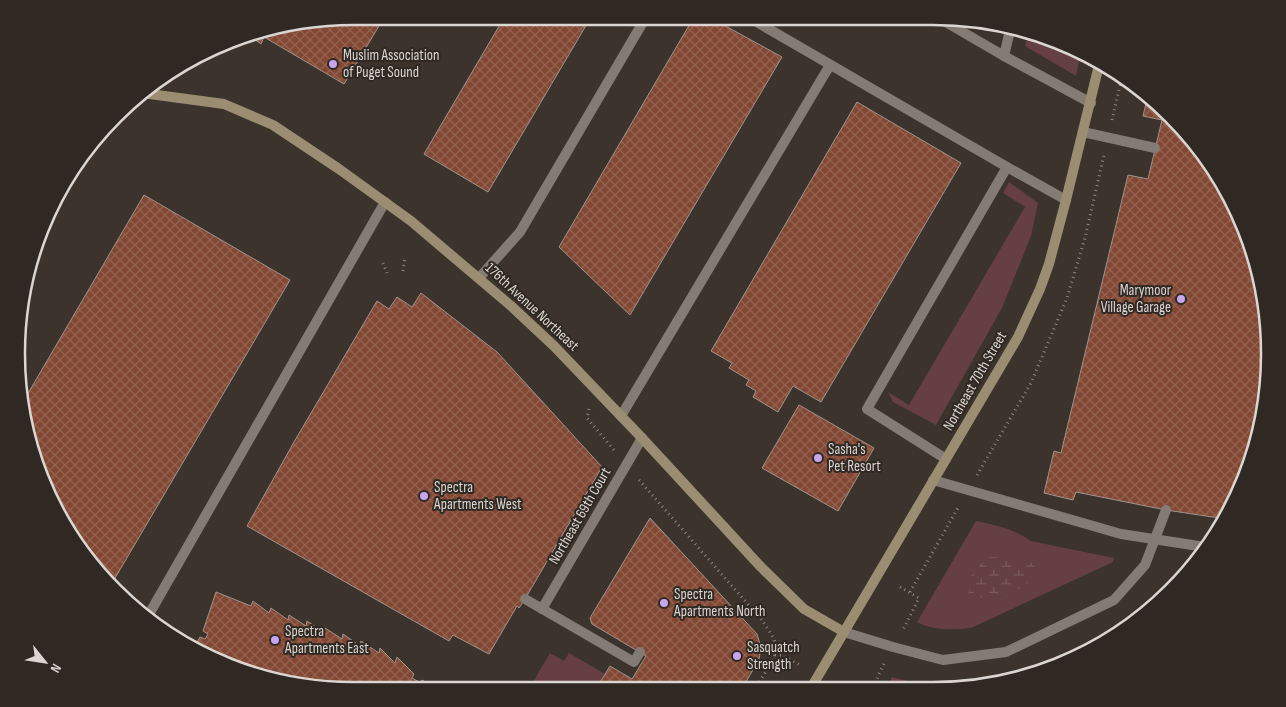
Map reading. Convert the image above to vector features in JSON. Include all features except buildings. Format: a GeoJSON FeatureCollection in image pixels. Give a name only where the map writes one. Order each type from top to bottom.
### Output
{"type":"FeatureCollection","features":[{"type":"Feature","properties":{"kind":"street","name":"Northeast 70th Street"},"geometry":{"type":"LineString","coordinates":[[815,682],[1018,337],[1046,272],[1098,70]]}},
{"type":"Feature","properties":{"kind":"street","name":"176th Avenue Northeast"},"geometry":{"type":"LineString","coordinates":[[152,94],[224,104],[273,125],[410,221],[480,278],[554,346],[642,438],[760,567],[789,595],[804,609],[844,632]]}},
{"type":"Feature","properties":{"kind":"lane"},"geometry":{"type":"LineString","coordinates":[[480,278],[520,232],[641,25]]}},
{"type":"Feature","properties":{"kind":"lane"},"geometry":{"type":"LineString","coordinates":[[762,25],[1066,200]]}},
{"type":"Feature","properties":{"kind":"lane"},"geometry":{"type":"LineString","coordinates":[[952,26],[1091,103]]}},
{"type":"Feature","properties":{"kind":"lane"},"geometry":{"type":"LineString","coordinates":[[1004,56],[1009,34]]}},
{"type":"Feature","properties":{"kind":"lane"},"geometry":{"type":"LineString","coordinates":[[621,416],[830,65]]}},
{"type":"Feature","properties":{"kind":"lane"},"geometry":{"type":"LineString","coordinates":[[1083,132],[1155,148]]}},
{"type":"Feature","properties":{"kind":"lane"},"geometry":{"type":"LineString","coordinates":[[946,459],[867,409],[1007,167]]}},
{"type":"Feature","properties":{"kind":"lane"},"geometry":{"type":"LineString","coordinates":[[151,611],[385,202]]}},
{"type":"Feature","properties":{"kind":"lane","name":"Northeast 69th Court"},"geometry":{"type":"LineString","coordinates":[[542,609],[642,438]]}},
{"type":"Feature","properties":{"kind":"lane"},"geometry":{"type":"LineString","coordinates":[[934,480],[1121,534],[1198,546]]}},
{"type":"Feature","properties":{"kind":"lane"},"geometry":{"type":"LineString","coordinates":[[844,632],[943,660],[1006,652],[1114,600],[1145,565],[1166,510]]}},
{"type":"Feature","properties":{"kind":"lane"},"geometry":{"type":"LineString","coordinates":[[525,599],[634,662],[640,652]]}},
{"type":"Feature","properties":{"kind":"path"},"geometry":{"type":"LineString","coordinates":[[402,271],[405,258]]}},
{"type":"Feature","properties":{"kind":"path"},"geometry":{"type":"LineString","coordinates":[[383,263],[387,273]]}},
{"type":"Feature","properties":{"kind":"path"},"geometry":{"type":"LineString","coordinates":[[594,387],[587,418],[626,466],[761,619],[774,640],[776,647],[775,655],[759,682]]}},
{"type":"Feature","properties":{"kind":"path"},"geometry":{"type":"LineString","coordinates":[[910,592],[958,508]]}},
{"type":"Feature","properties":{"kind":"path"},"geometry":{"type":"LineString","coordinates":[[900,587],[919,598],[909,618]]}},
{"type":"Feature","properties":{"kind":"path"},"geometry":{"type":"LineString","coordinates":[[775,655],[781,655]]}},
{"type":"Feature","properties":{"kind":"path"},"geometry":{"type":"LineString","coordinates":[[876,682],[879,674]]}},
{"type":"Feature","properties":{"kind":"green space"},"geometry":{"type":"Polygon","coordinates":[[[1027,39],[1080,60],[1076,76],[1025,46],[1027,39]]]}},
{"type":"Feature","properties":{"kind":"green space"},"geometry":{"type":"Polygon","coordinates":[[[1009,182],[1038,203],[1031,236],[1002,308],[936,425],[893,402],[888,392],[909,405],[1025,207],[1003,193],[1009,182]]]}},
{"type":"Feature","properties":{"kind":"green space"},"geometry":{"type":"Polygon","coordinates":[[[976,521],[1011,530],[1031,541],[1114,558],[1113,562],[971,628],[936,628],[917,622],[976,521]]]}},
{"type":"Feature","properties":{"kind":"green space"},"geometry":{"type":"Polygon","coordinates":[[[987,557],[1028,559],[1035,567],[1028,583],[1001,600],[969,596],[969,578],[987,557]]]}},
{"type":"Feature","properties":{"kind":"green space"},"geometry":{"type":"Polygon","coordinates":[[[1103,634],[1078,648],[1045,662],[1103,634]]]}},
{"type":"Feature","properties":{"kind":"green space"},"geometry":{"type":"Polygon","coordinates":[[[550,653],[564,661],[569,653],[605,674],[600,682],[533,682],[550,653]]]}},
{"type":"Feature","properties":{"kind":"green space"},"geometry":{"type":"Polygon","coordinates":[[[892,677],[912,682],[889,682],[892,677]]]}},
{"type":"Feature","properties":{"kind":"place","name":"Muslim Association of Puget Sound"},"geometry":{"type":"Point","coordinates":[333,64]}},
{"type":"Feature","properties":{"kind":"place","name":"Marymoor Village Garage"},"geometry":{"type":"Point","coordinates":[1181,299]}},
{"type":"Feature","properties":{"kind":"place","name":"Sasha's Pet Resort"},"geometry":{"type":"Point","coordinates":[818,458]}},
{"type":"Feature","properties":{"kind":"place","name":"Spectra Apartments West"},"geometry":{"type":"Point","coordinates":[424,496]}},
{"type":"Feature","properties":{"kind":"place","name":"Spectra Apartments North"},"geometry":{"type":"Point","coordinates":[664,603]}},
{"type":"Feature","properties":{"kind":"place","name":"Spectra Apartments East"},"geometry":{"type":"Point","coordinates":[275,640]}},
{"type":"Feature","properties":{"kind":"place","name":"Sasquatch Strength"},"geometry":{"type":"Point","coordinates":[737,656]}}]}
